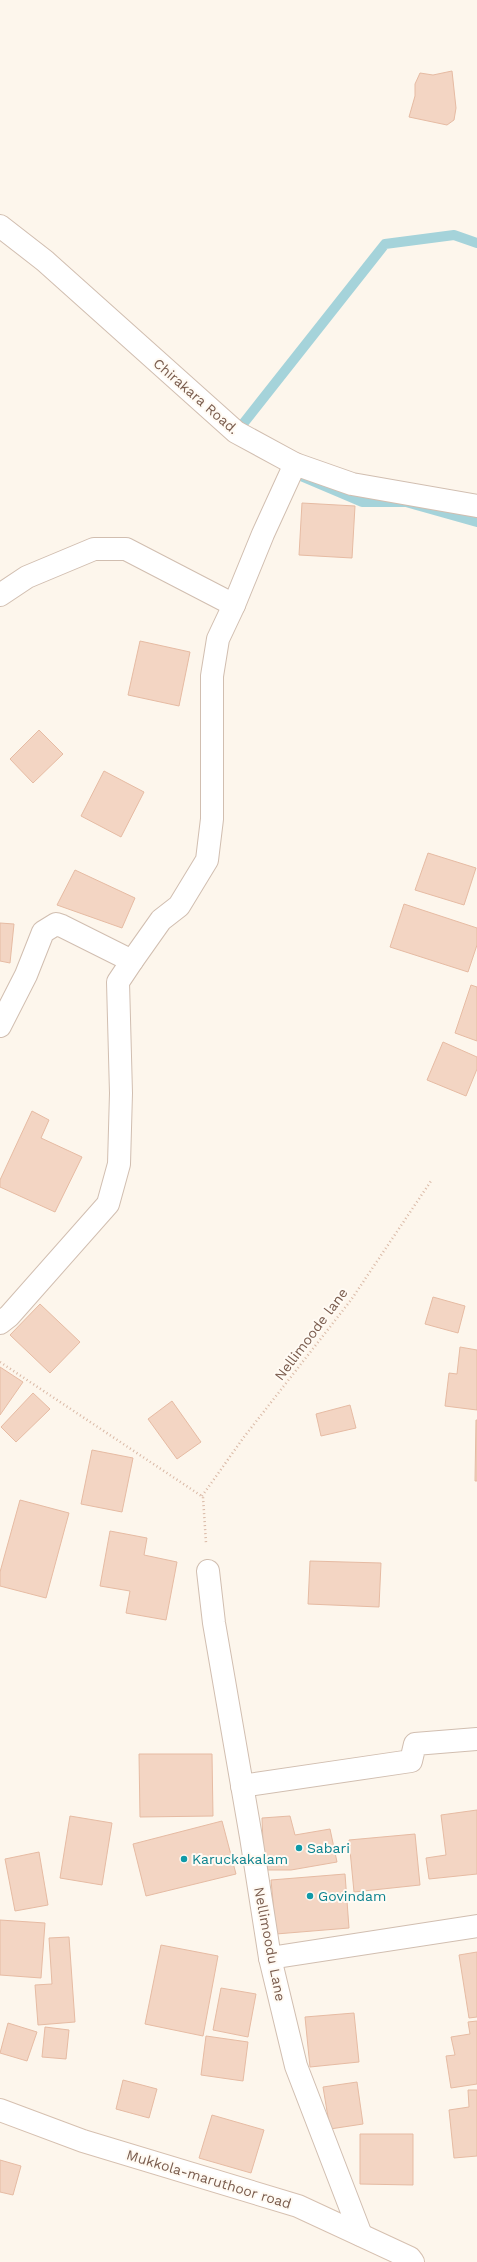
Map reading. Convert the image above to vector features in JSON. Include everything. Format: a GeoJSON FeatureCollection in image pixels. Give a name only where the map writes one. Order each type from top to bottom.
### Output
{"type":"FeatureCollection","features":[{"type":"Feature","properties":{"kind":"street","name":"Chirakara Road."},"geometry":{"type":"LineString","coordinates":[[0,226],[45,261],[236,432],[295,464],[352,484],[477,506]]}},
{"type":"Feature","properties":{"kind":"street"},"geometry":{"type":"LineString","coordinates":[[0,1324],[9,1316],[108,1204],[119,1164],[121,1094],[118,982],[161,920],[179,906],[207,860],[212,819],[212,676],[218,639],[234,606],[266,527],[295,464]]}},
{"type":"Feature","properties":{"kind":"street"},"geometry":{"type":"LineString","coordinates":[[0,595],[27,577],[94,549],[126,549],[234,606]]}},
{"type":"Feature","properties":{"kind":"street"},"geometry":{"type":"LineString","coordinates":[[0,1026],[26,975],[43,932],[49,927],[56,924],[62,926],[132,961]]}},
{"type":"Feature","properties":{"kind":"street","name":"Nellimoodu Lane"},"geometry":{"type":"LineString","coordinates":[[208,1571],[214,1623],[270,1958],[296,2066],[361,2236]]}},
{"type":"Feature","properties":{"kind":"street"},"geometry":{"type":"LineString","coordinates":[[242,1786],[411,1762],[415,1744],[477,1739]]}},
{"type":"Feature","properties":{"kind":"street"},"geometry":{"type":"LineString","coordinates":[[270,1958],[477,1926]]}},
{"type":"Feature","properties":{"kind":"street","name":"Mukkola-maruthoor road"},"geometry":{"type":"LineString","coordinates":[[0,2110],[83,2141],[298,2206],[410,2258],[413,2262]]}},
{"type":"Feature","properties":{"kind":"path","name":"Nellimoode lane"},"geometry":{"type":"LineString","coordinates":[[202,1496],[244,1437],[351,1300],[431,1181]]}},
{"type":"Feature","properties":{"kind":"path"},"geometry":{"type":"LineString","coordinates":[[0,1362],[202,1496],[208,1571]]}},
{"type":"Feature","properties":{"kind":"building"},"geometry":{"type":"Polygon","coordinates":[[[452,71],[456,108],[454,120],[447,125],[409,117],[415,96],[415,84],[420,73],[433,75],[452,71]]]}},
{"type":"Feature","properties":{"kind":"building"},"geometry":{"type":"Polygon","coordinates":[[[302,503],[355,506],[352,558],[299,555],[302,503]]]}},
{"type":"Feature","properties":{"kind":"building"},"geometry":{"type":"Polygon","coordinates":[[[140,641],[190,652],[179,706],[128,695],[140,641]]]}},
{"type":"Feature","properties":{"kind":"building"},"geometry":{"type":"Polygon","coordinates":[[[39,730],[63,754],[33,783],[10,759],[39,730]]]}},
{"type":"Feature","properties":{"kind":"building"},"geometry":{"type":"Polygon","coordinates":[[[104,771],[144,792],[121,837],[81,816],[104,771]]]}},
{"type":"Feature","properties":{"kind":"building"},"geometry":{"type":"Polygon","coordinates":[[[428,853],[476,868],[464,905],[415,890],[428,853]]]}},
{"type":"Feature","properties":{"kind":"building"},"geometry":{"type":"Polygon","coordinates":[[[75,870],[135,898],[122,928],[57,905],[75,870]]]}},
{"type":"Feature","properties":{"kind":"building"},"geometry":{"type":"Polygon","coordinates":[[[404,904],[477,928],[477,945],[468,972],[390,947],[404,904]]]}},
{"type":"Feature","properties":{"kind":"building"},"geometry":{"type":"Polygon","coordinates":[[[0,923],[14,924],[10,963],[0,961],[0,923]]]}},
{"type":"Feature","properties":{"kind":"building"},"geometry":{"type":"Polygon","coordinates":[[[471,985],[477,987],[477,1041],[455,1033],[471,985]]]}},
{"type":"Feature","properties":{"kind":"building"},"geometry":{"type":"Polygon","coordinates":[[[443,1042],[477,1057],[477,1069],[466,1096],[427,1080],[443,1042]]]}},
{"type":"Feature","properties":{"kind":"building"},"geometry":{"type":"Polygon","coordinates":[[[32,1111],[49,1120],[41,1138],[82,1157],[55,1212],[0,1187],[0,1180],[32,1111]]]}},
{"type":"Feature","properties":{"kind":"building"},"geometry":{"type":"Polygon","coordinates":[[[433,1297],[465,1306],[458,1333],[425,1324],[433,1297]]]}},
{"type":"Feature","properties":{"kind":"building"},"geometry":{"type":"Polygon","coordinates":[[[40,1304],[80,1342],[50,1373],[10,1335],[40,1304]]]}},
{"type":"Feature","properties":{"kind":"building"},"geometry":{"type":"Polygon","coordinates":[[[460,1347],[477,1350],[477,1410],[445,1406],[449,1373],[457,1374],[460,1347]]]}},
{"type":"Feature","properties":{"kind":"building"},"geometry":{"type":"Polygon","coordinates":[[[0,1367],[23,1382],[0,1415],[0,1367]]]}},
{"type":"Feature","properties":{"kind":"building"},"geometry":{"type":"Polygon","coordinates":[[[33,1393],[50,1409],[16,1442],[1,1427],[33,1393]]]}},
{"type":"Feature","properties":{"kind":"building"},"geometry":{"type":"Polygon","coordinates":[[[172,1401],[201,1442],[177,1459],[148,1419],[172,1401]]]}},
{"type":"Feature","properties":{"kind":"building"},"geometry":{"type":"Polygon","coordinates":[[[350,1405],[356,1428],[321,1436],[316,1414],[350,1405]]]}},
{"type":"Feature","properties":{"kind":"building"},"geometry":{"type":"Polygon","coordinates":[[[476,1420],[477,1481],[475,1481],[476,1420]]]}},
{"type":"Feature","properties":{"kind":"building"},"geometry":{"type":"Polygon","coordinates":[[[92,1450],[133,1458],[122,1512],[81,1504],[92,1450]]]}},
{"type":"Feature","properties":{"kind":"building"},"geometry":{"type":"Polygon","coordinates":[[[20,1500],[69,1513],[46,1598],[0,1586],[0,1572],[20,1500]]]}},
{"type":"Feature","properties":{"kind":"building"},"geometry":{"type":"Polygon","coordinates":[[[110,1531],[147,1538],[144,1555],[177,1562],[166,1620],[126,1613],[130,1591],[100,1586],[110,1531]]]}},
{"type":"Feature","properties":{"kind":"building"},"geometry":{"type":"Polygon","coordinates":[[[310,1561],[381,1563],[379,1607],[308,1604],[310,1561]]]}},
{"type":"Feature","properties":{"kind":"building"},"geometry":{"type":"Polygon","coordinates":[[[139,1754],[212,1754],[213,1816],[140,1817],[139,1754]]]}},
{"type":"Feature","properties":{"kind":"building"},"geometry":{"type":"Polygon","coordinates":[[[477,1810],[477,1874],[429,1879],[426,1858],[446,1855],[441,1815],[477,1810]]]}},
{"type":"Feature","properties":{"kind":"building"},"geometry":{"type":"Polygon","coordinates":[[[70,1816],[112,1823],[102,1885],[60,1878],[70,1816]]]}},
{"type":"Feature","properties":{"kind":"building","name":"Sabari"},"geometry":{"type":"Polygon","coordinates":[[[290,1816],[295,1835],[330,1829],[337,1862],[291,1870],[264,1870],[262,1818],[290,1816]]]}},
{"type":"Feature","properties":{"kind":"building","name":"Karuckakalam"},"geometry":{"type":"Polygon","coordinates":[[[222,1821],[236,1874],[146,1896],[133,1844],[222,1821]]]}},
{"type":"Feature","properties":{"kind":"building"},"geometry":{"type":"Polygon","coordinates":[[[415,1834],[420,1885],[354,1892],[349,1840],[415,1834]]]}},
{"type":"Feature","properties":{"kind":"building"},"geometry":{"type":"Polygon","coordinates":[[[39,1852],[48,1905],[15,1911],[5,1859],[39,1852]]]}},
{"type":"Feature","properties":{"kind":"building","name":"Govindam"},"geometry":{"type":"Polygon","coordinates":[[[345,1874],[349,1928],[276,1934],[271,1880],[345,1874]]]}},
{"type":"Feature","properties":{"kind":"building"},"geometry":{"type":"Polygon","coordinates":[[[0,1920],[45,1923],[41,1978],[0,1975],[0,1920]]]}},
{"type":"Feature","properties":{"kind":"building"},"geometry":{"type":"Polygon","coordinates":[[[69,1937],[75,2022],[38,2025],[35,1985],[52,1984],[49,1938],[69,1937]]]}},
{"type":"Feature","properties":{"kind":"building"},"geometry":{"type":"Polygon","coordinates":[[[161,1945],[218,1956],[203,2036],[145,2024],[161,1945]]]}},
{"type":"Feature","properties":{"kind":"building"},"geometry":{"type":"Polygon","coordinates":[[[477,1952],[477,2017],[469,2018],[459,1955],[477,1952]]]}},
{"type":"Feature","properties":{"kind":"building"},"geometry":{"type":"Polygon","coordinates":[[[221,1988],[256,1994],[248,2037],[213,2030],[221,1988]]]}},
{"type":"Feature","properties":{"kind":"building"},"geometry":{"type":"Polygon","coordinates":[[[354,2013],[359,2062],[310,2067],[305,2017],[354,2013]]]}},
{"type":"Feature","properties":{"kind":"building"},"geometry":{"type":"Polygon","coordinates":[[[477,2021],[477,2084],[451,2088],[446,2056],[455,2055],[451,2037],[470,2034],[468,2022],[477,2021]]]}},
{"type":"Feature","properties":{"kind":"building"},"geometry":{"type":"Polygon","coordinates":[[[8,2023],[37,2032],[27,2061],[0,2053],[8,2023]]]}},
{"type":"Feature","properties":{"kind":"building"},"geometry":{"type":"Polygon","coordinates":[[[45,2027],[69,2030],[66,2059],[42,2057],[45,2027]]]}},
{"type":"Feature","properties":{"kind":"building"},"geometry":{"type":"Polygon","coordinates":[[[206,2036],[248,2042],[243,2081],[201,2075],[206,2036]]]}},
{"type":"Feature","properties":{"kind":"building"},"geometry":{"type":"Polygon","coordinates":[[[123,2080],[157,2089],[149,2118],[116,2109],[123,2080]]]}},
{"type":"Feature","properties":{"kind":"building"},"geometry":{"type":"Polygon","coordinates":[[[357,2082],[363,2124],[330,2129],[323,2087],[357,2082]]]}},
{"type":"Feature","properties":{"kind":"building"},"geometry":{"type":"Polygon","coordinates":[[[468,2090],[477,2090],[477,2156],[454,2158],[449,2110],[469,2107],[468,2090]]]}},
{"type":"Feature","properties":{"kind":"building"},"geometry":{"type":"Polygon","coordinates":[[[212,2115],[264,2130],[251,2173],[199,2158],[212,2115]]]}},
{"type":"Feature","properties":{"kind":"building"},"geometry":{"type":"Polygon","coordinates":[[[360,2134],[413,2134],[413,2185],[360,2184],[360,2134]]]}},
{"type":"Feature","properties":{"kind":"building"},"geometry":{"type":"Polygon","coordinates":[[[0,2160],[21,2166],[13,2195],[0,2192],[0,2160]]]}},
{"type":"Feature","properties":{"kind":"waterway"},"geometry":{"type":"LineString","coordinates":[[235,434],[385,244],[454,235],[477,243]]}},
{"type":"Feature","properties":{"kind":"waterway"},"geometry":{"type":"LineString","coordinates":[[296,474],[362,502],[406,502],[477,522]]}},
{"type":"Feature","properties":{"kind":"place","name":"Sabari"},"geometry":{"type":"Point","coordinates":[299,1848]}},
{"type":"Feature","properties":{"kind":"place","name":"Karuckakalam"},"geometry":{"type":"Point","coordinates":[184,1859]}},
{"type":"Feature","properties":{"kind":"place","name":"Govindam"},"geometry":{"type":"Point","coordinates":[310,1896]}}]}
